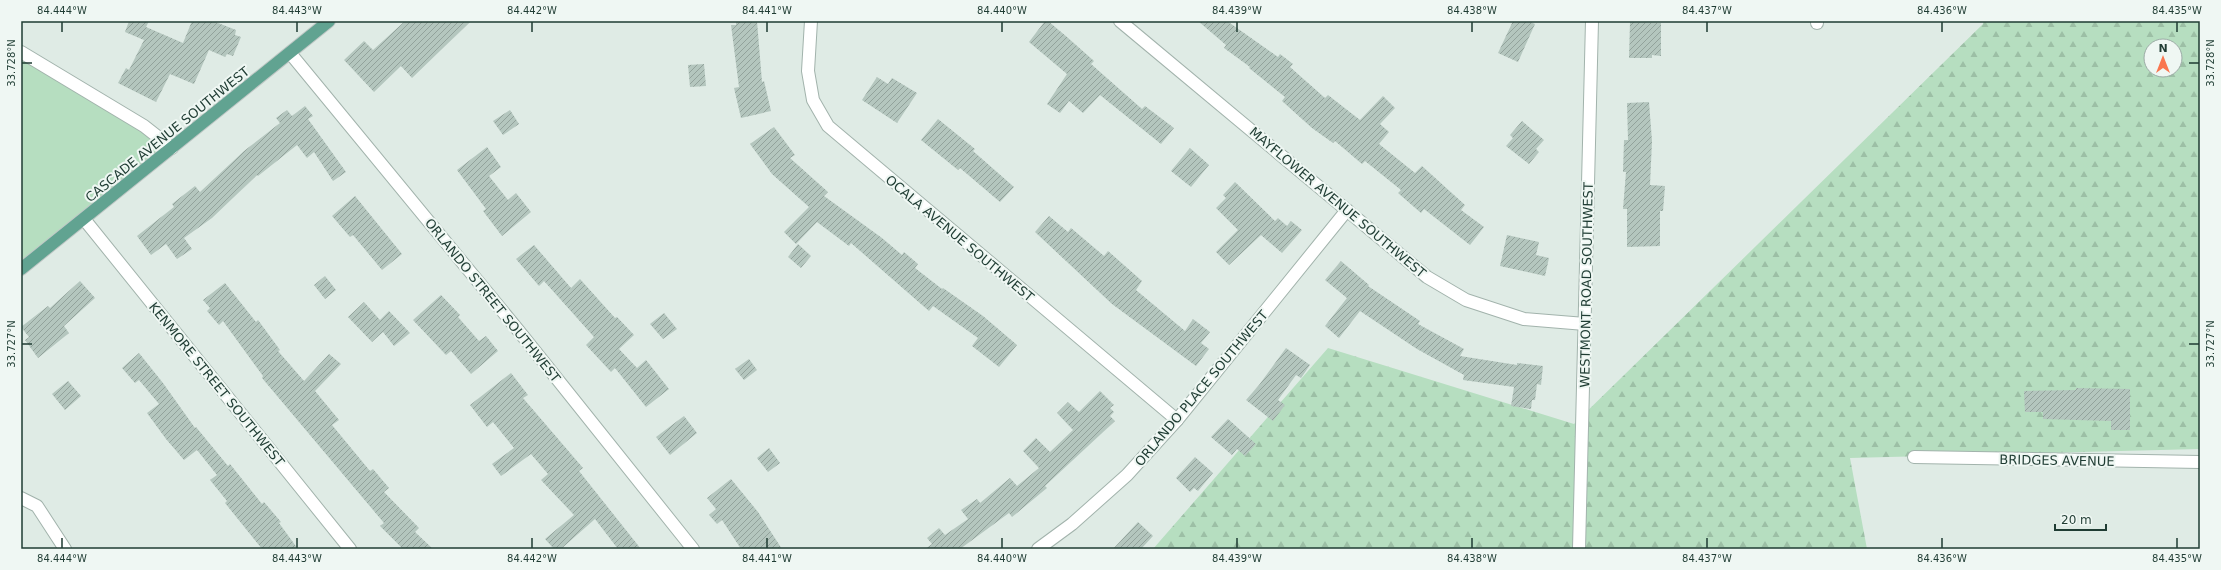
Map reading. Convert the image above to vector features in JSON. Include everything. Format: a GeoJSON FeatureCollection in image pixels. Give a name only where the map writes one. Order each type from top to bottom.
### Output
{"type":"FeatureCollection","features":[{"type":"Feature","properties":{"kind":"main road","name":"CASCADE AVENUE SOUTHWEST"},"geometry":{"type":"LineString","coordinates":[[21,269],[330,21]]}},
{"type":"Feature","properties":{"kind":"street","name":"OCALA AVENUE SOUTHWEST"},"geometry":{"type":"LineString","coordinates":[[811,21],[808,71],[813,100],[828,126],[1176,420]]}},
{"type":"Feature","properties":{"kind":"street","name":"MAYFLOWER AVENUE SOUTHWEST"},"geometry":{"type":"LineString","coordinates":[[1120,21],[1427,277],[1466,300],[1524,319],[1585,324]]}},
{"type":"Feature","properties":{"kind":"street","name":"WESTMONT ROAD SOUTHWEST"},"geometry":{"type":"LineString","coordinates":[[1579,549],[1592,21]]}},
{"type":"Feature","properties":{"kind":"street"},"geometry":{"type":"LineString","coordinates":[[21,52],[144,126],[172,148]]}},
{"type":"Feature","properties":{"kind":"street","name":"ORLANDO STREET SOUTHWEST"},"geometry":{"type":"LineString","coordinates":[[290,53],[518,330],[693,549]]}},
{"type":"Feature","properties":{"kind":"street","name":"ORLANDO PLACE SOUTHWEST"},"geometry":{"type":"LineString","coordinates":[[1038,549],[1072,524],[1127,476],[1176,420],[1347,210]]}},
{"type":"Feature","properties":{"kind":"street","name":"KENMORE STREET SOUTHWEST"},"geometry":{"type":"LineString","coordinates":[[84,219],[350,549]]}},
{"type":"Feature","properties":{"kind":"street","name":"BRIDGES AVENUE"},"geometry":{"type":"LineString","coordinates":[[1914,457],[2200,462]]}},
{"type":"Feature","properties":{"kind":"street"},"geometry":{"type":"LineString","coordinates":[[21,498],[37,506],[65,549]]}},
{"type":"Feature","properties":{"kind":"green space"},"geometry":{"type":"Polygon","coordinates":[[[1983,21],[2200,21],[2200,449],[1850,458],[1867,549],[1153,549],[1328,348],[1574,424],[1983,24],[1983,21]]]}},
{"type":"Feature","properties":{"kind":"green space"},"geometry":{"type":"Polygon","coordinates":[[[21,51],[180,144],[94,219],[21,274],[21,51]]]}},
{"type":"Feature","properties":{"kind":"building"},"geometry":{"type":"Polygon","coordinates":[[[129,21],[149,21],[146,27],[183,43],[192,21],[213,21],[236,30],[235,35],[241,37],[233,56],[227,54],[225,57],[209,50],[194,84],[170,74],[156,102],[118,83],[126,68],[129,70],[144,40],[125,32],[129,21]]]}},
{"type":"Feature","properties":{"kind":"building"},"geometry":{"type":"Polygon","coordinates":[[[405,21],[471,21],[412,78],[401,66],[374,92],[344,60],[364,41],[373,50],[405,21]]]}},
{"type":"Feature","properties":{"kind":"building"},"geometry":{"type":"Polygon","coordinates":[[[736,21],[757,21],[762,82],[764,81],[771,111],[741,118],[734,88],[739,87],[731,25],[736,25],[736,21]]]}},
{"type":"Feature","properties":{"kind":"building"},"geometry":{"type":"Polygon","coordinates":[[[1045,21],[1048,21],[1094,61],[1091,64],[1142,109],[1145,106],[1174,128],[1161,144],[1100,95],[1083,113],[1069,101],[1060,113],[1047,104],[1067,74],[1029,42],[1045,21]]]}},
{"type":"Feature","properties":{"kind":"building"},"geometry":{"type":"Polygon","coordinates":[[[1198,21],[1227,21],[1278,57],[1280,54],[1293,64],[1290,67],[1325,98],[1328,95],[1360,120],[1383,96],[1395,108],[1380,124],[1389,132],[1379,144],[1415,173],[1422,166],[1465,205],[1461,210],[1484,227],[1470,245],[1424,209],[1421,213],[1398,193],[1401,190],[1365,161],[1362,164],[1335,141],[1333,143],[1312,128],[1282,101],[1285,97],[1249,68],[1250,67],[1224,48],[1226,45],[1198,21]]]}},
{"type":"Feature","properties":{"kind":"building"},"geometry":{"type":"Polygon","coordinates":[[[1513,21],[1528,21],[1535,24],[1518,62],[1498,53],[1513,21]]]}},
{"type":"Feature","properties":{"kind":"building"},"geometry":{"type":"Polygon","coordinates":[[[1630,22],[1661,23],[1661,56],[1652,55],[1652,58],[1629,58],[1630,22]]]}},
{"type":"Feature","properties":{"kind":"building"},"geometry":{"type":"Polygon","coordinates":[[[704,64],[706,86],[690,87],[688,65],[704,64]]]}},
{"type":"Feature","properties":{"kind":"building"},"geometry":{"type":"Polygon","coordinates":[[[877,77],[888,84],[892,78],[917,93],[897,123],[862,100],[877,77]]]}},
{"type":"Feature","properties":{"kind":"building"},"geometry":{"type":"Polygon","coordinates":[[[1649,102],[1652,141],[1650,185],[1665,186],[1663,211],[1660,211],[1660,246],[1627,247],[1627,209],[1623,209],[1626,172],[1623,172],[1624,140],[1628,140],[1627,103],[1649,102]]]}},
{"type":"Feature","properties":{"kind":"building"},"geometry":{"type":"Polygon","coordinates":[[[305,106],[313,116],[308,119],[346,172],[333,181],[314,152],[307,158],[297,145],[258,176],[257,175],[212,218],[184,238],[192,249],[177,259],[166,244],[151,255],[137,236],[174,207],[172,204],[195,186],[200,192],[244,151],[280,123],[276,118],[287,110],[292,116],[305,106]]]}},
{"type":"Feature","properties":{"kind":"building"},"geometry":{"type":"Polygon","coordinates":[[[510,110],[519,124],[503,135],[493,121],[510,110]]]}},
{"type":"Feature","properties":{"kind":"building"},"geometry":{"type":"Polygon","coordinates":[[[938,119],[975,149],[973,151],[1014,187],[1000,202],[960,168],[958,170],[921,140],[938,119]]]}},
{"type":"Feature","properties":{"kind":"building"},"geometry":{"type":"Polygon","coordinates":[[[1522,121],[1544,140],[1536,149],[1539,152],[1529,164],[1506,146],[1513,138],[1510,135],[1522,121]]]}},
{"type":"Feature","properties":{"kind":"building"},"geometry":{"type":"Polygon","coordinates":[[[774,127],[795,155],[790,158],[828,192],[824,196],[882,238],[902,255],[904,252],[918,264],[915,268],[942,289],[943,288],[983,316],[1017,345],[999,367],[972,346],[978,338],[933,306],[929,311],[851,243],[849,246],[817,222],[796,244],[784,232],[809,207],[772,174],[750,144],[774,127]]]}},
{"type":"Feature","properties":{"kind":"building"},"geometry":{"type":"Polygon","coordinates":[[[487,147],[501,167],[489,176],[508,200],[516,193],[531,212],[502,236],[483,211],[486,209],[457,170],[487,147]]]}},
{"type":"Feature","properties":{"kind":"building"},"geometry":{"type":"Polygon","coordinates":[[[1190,148],[1209,165],[1191,187],[1171,171],[1190,148]]]}},
{"type":"Feature","properties":{"kind":"building"},"geometry":{"type":"Polygon","coordinates":[[[1235,182],[1275,221],[1278,218],[1287,226],[1291,221],[1302,230],[1282,253],[1261,235],[1229,265],[1216,252],[1238,230],[1216,208],[1226,198],[1223,195],[1235,182]]]}},
{"type":"Feature","properties":{"kind":"building"},"geometry":{"type":"Polygon","coordinates":[[[355,196],[402,254],[382,270],[353,235],[350,237],[332,216],[355,196]]]}},
{"type":"Feature","properties":{"kind":"building"},"geometry":{"type":"Polygon","coordinates":[[[1049,216],[1068,232],[1071,228],[1104,256],[1108,251],[1142,281],[1136,290],[1185,331],[1193,319],[1210,332],[1201,343],[1209,349],[1196,366],[1112,304],[1035,232],[1049,216]]]}},
{"type":"Feature","properties":{"kind":"building"},"geometry":{"type":"Polygon","coordinates":[[[1507,235],[1539,242],[1536,255],[1549,258],[1545,276],[1500,266],[1507,235]]]}},
{"type":"Feature","properties":{"kind":"building"},"geometry":{"type":"Polygon","coordinates":[[[798,244],[811,256],[801,268],[788,257],[798,244]]]}},
{"type":"Feature","properties":{"kind":"building"},"geometry":{"type":"Polygon","coordinates":[[[534,245],[571,288],[580,279],[615,318],[617,317],[634,335],[619,349],[637,368],[646,360],[669,389],[646,407],[615,368],[611,372],[586,345],[594,337],[544,281],[539,286],[516,259],[534,245]]]}},
{"type":"Feature","properties":{"kind":"building"},"geometry":{"type":"Polygon","coordinates":[[[1341,261],[1369,285],[1368,286],[1420,321],[1418,324],[1464,349],[1460,356],[1517,365],[1517,363],[1543,366],[1541,385],[1537,384],[1535,400],[1532,400],[1531,409],[1511,406],[1514,387],[1463,380],[1464,375],[1417,349],[1360,311],[1339,338],[1325,326],[1347,298],[1325,280],[1341,261]]]}},
{"type":"Feature","properties":{"kind":"building"},"geometry":{"type":"Polygon","coordinates":[[[325,276],[336,290],[325,299],[314,285],[325,276]]]}},
{"type":"Feature","properties":{"kind":"building"},"geometry":{"type":"Polygon","coordinates":[[[80,281],[95,298],[64,326],[69,333],[38,358],[25,340],[29,337],[21,327],[48,306],[50,308],[80,281]]]}},
{"type":"Feature","properties":{"kind":"building"},"geometry":{"type":"Polygon","coordinates":[[[225,283],[256,322],[258,320],[280,350],[278,351],[304,381],[329,354],[341,364],[315,391],[339,420],[332,425],[370,471],[373,469],[389,488],[384,492],[419,528],[415,532],[433,549],[403,549],[380,526],[384,523],[262,378],[263,376],[223,321],[219,325],[207,311],[210,308],[203,300],[225,283]]]}},
{"type":"Feature","properties":{"kind":"building"},"geometry":{"type":"Polygon","coordinates":[[[441,295],[460,315],[458,317],[479,341],[486,336],[498,351],[471,374],[451,351],[446,355],[413,320],[441,295]]]}},
{"type":"Feature","properties":{"kind":"building"},"geometry":{"type":"Polygon","coordinates":[[[364,302],[380,320],[389,311],[410,333],[394,346],[383,332],[372,342],[348,317],[364,302]]]}},
{"type":"Feature","properties":{"kind":"building"},"geometry":{"type":"Polygon","coordinates":[[[664,313],[677,329],[663,339],[650,324],[664,313]]]}},
{"type":"Feature","properties":{"kind":"building"},"geometry":{"type":"Polygon","coordinates":[[[1286,348],[1310,365],[1301,378],[1296,375],[1278,400],[1285,405],[1273,421],[1246,400],[1286,348]]]}},
{"type":"Feature","properties":{"kind":"building"},"geometry":{"type":"Polygon","coordinates":[[[139,353],[163,383],[195,428],[196,427],[228,466],[230,464],[262,504],[264,502],[281,522],[279,523],[298,549],[262,549],[225,503],[227,501],[210,480],[217,475],[197,450],[184,460],[166,439],[147,413],[159,404],[139,380],[135,383],[122,368],[139,353]]]}},
{"type":"Feature","properties":{"kind":"building"},"geometry":{"type":"Polygon","coordinates":[[[749,359],[757,370],[744,380],[735,369],[749,359]]]}},
{"type":"Feature","properties":{"kind":"building"},"geometry":{"type":"Polygon","coordinates":[[[511,373],[528,395],[523,398],[583,468],[579,471],[641,549],[618,549],[595,519],[561,549],[554,549],[545,539],[574,515],[541,480],[548,474],[531,454],[501,476],[492,464],[514,448],[493,422],[487,427],[470,405],[511,373]]]}},
{"type":"Feature","properties":{"kind":"building"},"geometry":{"type":"Polygon","coordinates":[[[68,381],[81,396],[65,410],[52,394],[68,381]]]}},
{"type":"Feature","properties":{"kind":"building"},"geometry":{"type":"Polygon","coordinates":[[[2076,388],[2130,389],[2130,430],[2111,430],[2111,421],[2043,419],[2043,412],[2025,412],[2024,391],[2076,390],[2076,388]]]}},
{"type":"Feature","properties":{"kind":"building"},"geometry":{"type":"Polygon","coordinates":[[[1100,391],[1114,405],[1110,408],[1114,412],[1110,416],[1115,421],[1045,486],[1047,488],[1012,517],[1009,513],[960,549],[925,549],[932,544],[927,538],[939,528],[945,535],[968,519],[961,510],[977,499],[980,503],[1010,478],[1017,486],[1039,468],[1023,451],[1036,438],[1050,452],[1073,430],[1057,413],[1068,402],[1079,412],[1100,391]]]}},
{"type":"Feature","properties":{"kind":"building"},"geometry":{"type":"Polygon","coordinates":[[[684,416],[697,433],[670,455],[656,437],[684,416]]]}},
{"type":"Feature","properties":{"kind":"building"},"geometry":{"type":"Polygon","coordinates":[[[1228,419],[1256,444],[1245,456],[1237,449],[1232,455],[1211,437],[1228,419]]]}},
{"type":"Feature","properties":{"kind":"building"},"geometry":{"type":"Polygon","coordinates":[[[769,448],[780,463],[768,472],[757,458],[769,448]]]}},
{"type":"Feature","properties":{"kind":"building"},"geometry":{"type":"Polygon","coordinates":[[[1195,457],[1213,473],[1198,491],[1194,488],[1190,492],[1176,478],[1195,457]]]}},
{"type":"Feature","properties":{"kind":"building"},"geometry":{"type":"Polygon","coordinates":[[[731,479],[758,512],[782,549],[741,549],[722,520],[717,524],[709,515],[716,509],[707,498],[731,479]]]}},
{"type":"Feature","properties":{"kind":"building"},"geometry":{"type":"Polygon","coordinates":[[[1138,522],[1153,536],[1141,549],[1113,549],[1138,522]]]}}]}
